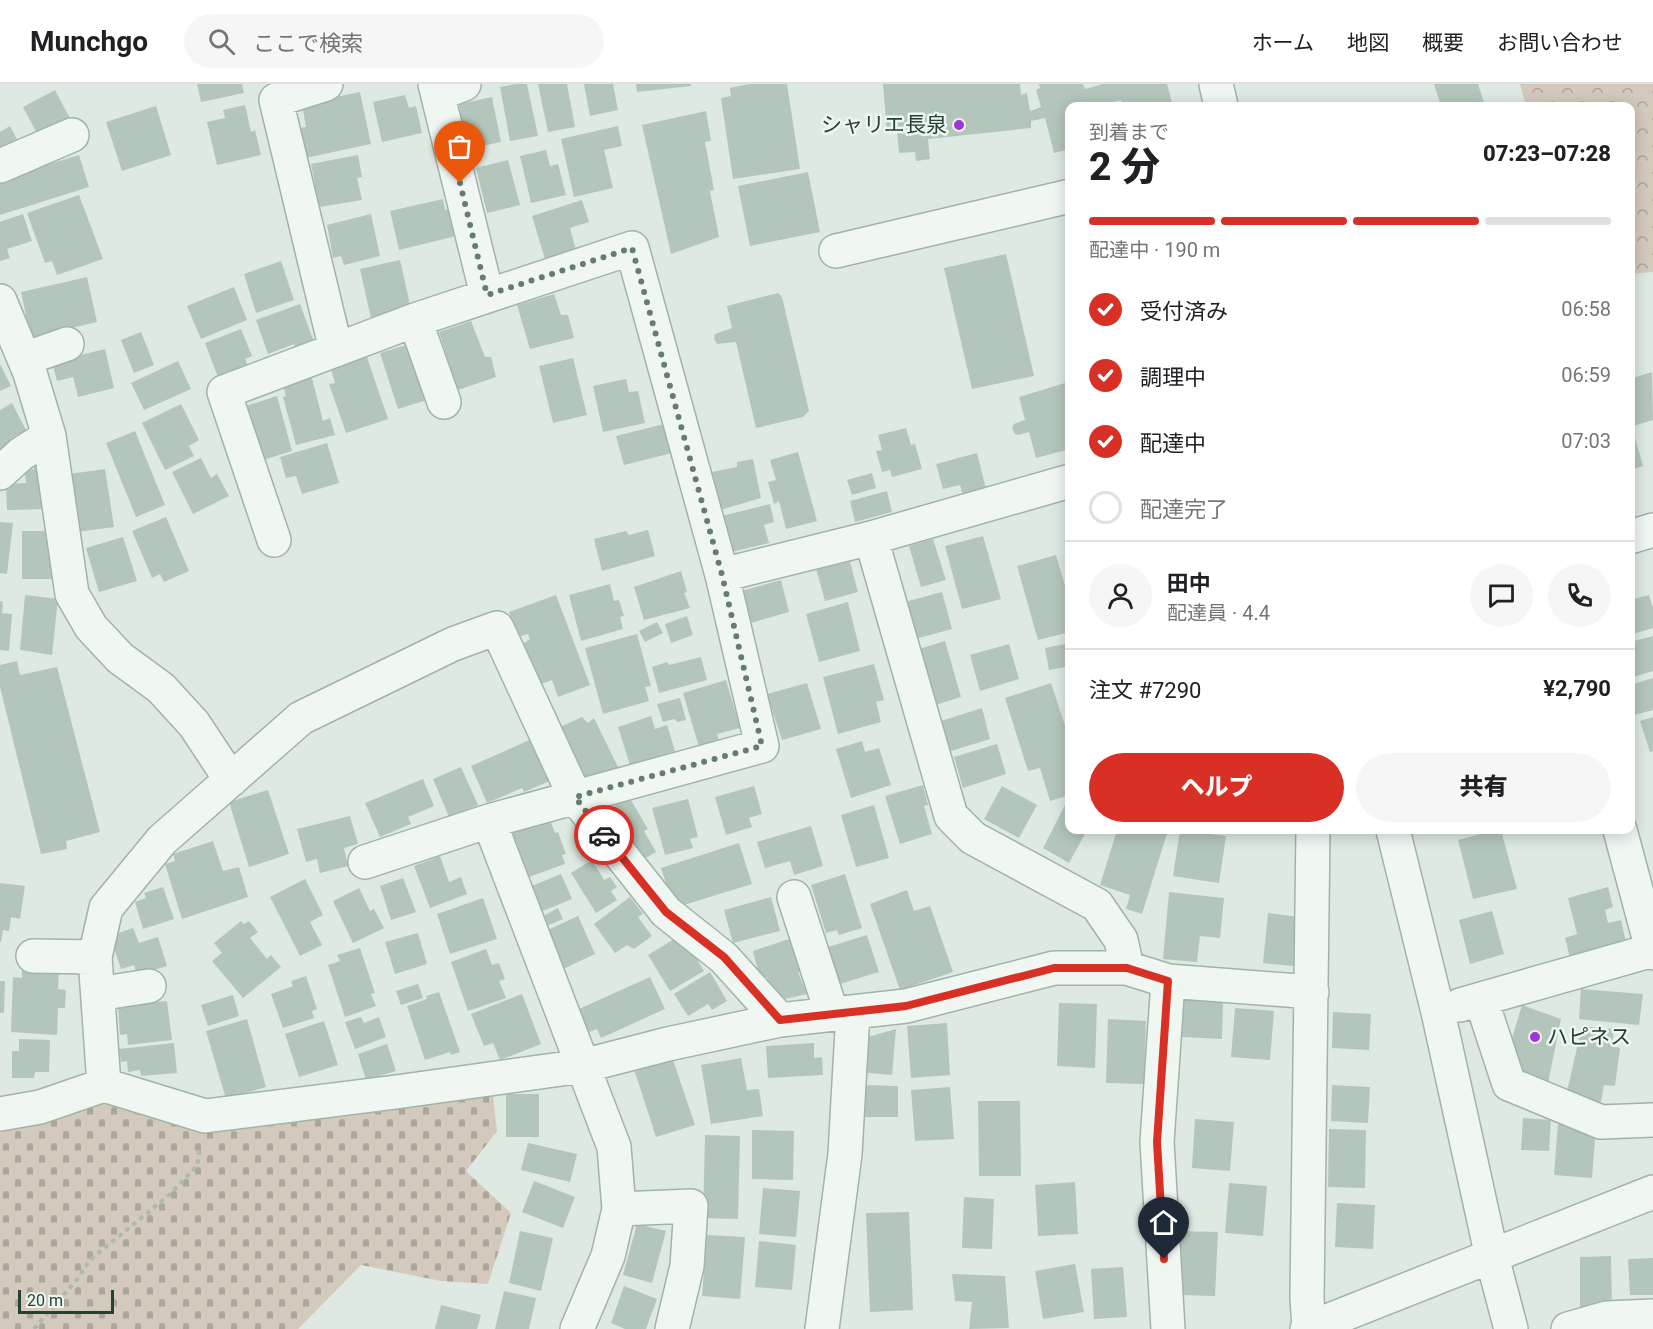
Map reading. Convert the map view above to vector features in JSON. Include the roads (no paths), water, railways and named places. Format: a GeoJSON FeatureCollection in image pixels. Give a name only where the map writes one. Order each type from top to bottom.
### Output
{"type":"FeatureCollection","features":[{"type":"Feature","properties":{"kind":"street"},"geometry":{"type":"LineString","coordinates":[[325,84],[276,100],[336,350]]}},
{"type":"Feature","properties":{"kind":"street"},"geometry":{"type":"LineString","coordinates":[[1216,84],[1220,102]]}},
{"type":"Feature","properties":{"kind":"street"},"geometry":{"type":"LineString","coordinates":[[446,87],[487,295]]}},
{"type":"Feature","properties":{"kind":"street"},"geometry":{"type":"LineString","coordinates":[[0,166],[72,135]]}},
{"type":"Feature","properties":{"kind":"street"},"geometry":{"type":"LineString","coordinates":[[836,251],[1065,197]]}},
{"type":"Feature","properties":{"kind":"street"},"geometry":{"type":"LineString","coordinates":[[274,540],[224,392],[415,320],[632,248],[722,575],[762,746],[575,797],[365,861]]}},
{"type":"Feature","properties":{"kind":"street"},"geometry":{"type":"LineString","coordinates":[[0,301],[30,373],[49,436],[72,594],[91,627],[120,658],[161,688],[194,724],[231,780]]}},
{"type":"Feature","properties":{"kind":"street"},"geometry":{"type":"LineString","coordinates":[[415,320],[444,402]]}},
{"type":"Feature","properties":{"kind":"street"},"geometry":{"type":"LineString","coordinates":[[24,359],[67,344]]}},
{"type":"Feature","properties":{"kind":"street"},"geometry":{"type":"LineString","coordinates":[[0,472],[21,454],[49,436]]}},
{"type":"Feature","properties":{"kind":"street"},"geometry":{"type":"LineString","coordinates":[[722,575],[871,538],[1065,482]]}},
{"type":"Feature","properties":{"kind":"street"},"geometry":{"type":"LineString","coordinates":[[1635,535],[1653,530]]}},
{"type":"Feature","properties":{"kind":"street"},"geometry":{"type":"LineString","coordinates":[[871,538],[951,816],[973,838],[1097,904],[1121,940],[1127,968]]}},
{"type":"Feature","properties":{"kind":"street"},"geometry":{"type":"LineString","coordinates":[[104,1085],[95,957],[106,908],[162,840],[301,718],[453,644],[497,628],[575,797],[666,912],[724,957],[780,1020]]}},
{"type":"Feature","properties":{"kind":"street"},"geometry":{"type":"LineString","coordinates":[[489,822],[614,1146],[619,1209],[608,1256],[577,1329]]}},
{"type":"Feature","properties":{"kind":"street"},"geometry":{"type":"LineString","coordinates":[[1313,834],[1307,1298],[1324,1326],[1653,1192]]}},
{"type":"Feature","properties":{"kind":"street"},"geometry":{"type":"LineString","coordinates":[[1394,834],[1438,1012],[1492,1257],[1511,1329]]}},
{"type":"Feature","properties":{"kind":"street"},"geometry":{"type":"LineString","coordinates":[[1438,1012],[1653,951],[1621,834]]}},
{"type":"Feature","properties":{"kind":"street"},"geometry":{"type":"LineString","coordinates":[[794,897],[842,1013],[845,1154],[822,1329]]}},
{"type":"Feature","properties":{"kind":"street"},"geometry":{"type":"LineString","coordinates":[[33,956],[95,957]]}},
{"type":"Feature","properties":{"kind":"street"},"geometry":{"type":"LineString","coordinates":[[0,1114],[40,1107],[104,1085],[205,1116],[396,1092],[583,1066],[668,1044],[780,1020],[906,1006],[1054,968],[1127,968],[1168,981],[1312,992]]}},
{"type":"Feature","properties":{"kind":"street"},"geometry":{"type":"LineString","coordinates":[[1168,981],[1157,1142],[1168,1329]]}},
{"type":"Feature","properties":{"kind":"street"},"geometry":{"type":"LineString","coordinates":[[98,994],[149,986]]}},
{"type":"Feature","properties":{"kind":"street"},"geometry":{"type":"LineString","coordinates":[[1481,999],[1509,1084],[1601,1122],[1653,1120]]}},
{"type":"Feature","properties":{"kind":"street"},"geometry":{"type":"LineString","coordinates":[[619,1209],[691,1206],[687,1266],[672,1329]]}},
{"type":"Feature","properties":{"kind":"street"},"geometry":{"type":"LineString","coordinates":[[1568,1329],[1606,1318],[1653,1316]]}},
{"type":"Feature","properties":{"kind":"place","name":"シャリエ長泉"},"geometry":{"type":"Point","coordinates":[959,125]}},
{"type":"Feature","properties":{"kind":"place","name":"ハピネス"},"geometry":{"type":"Point","coordinates":[1535,1037]}}]}
